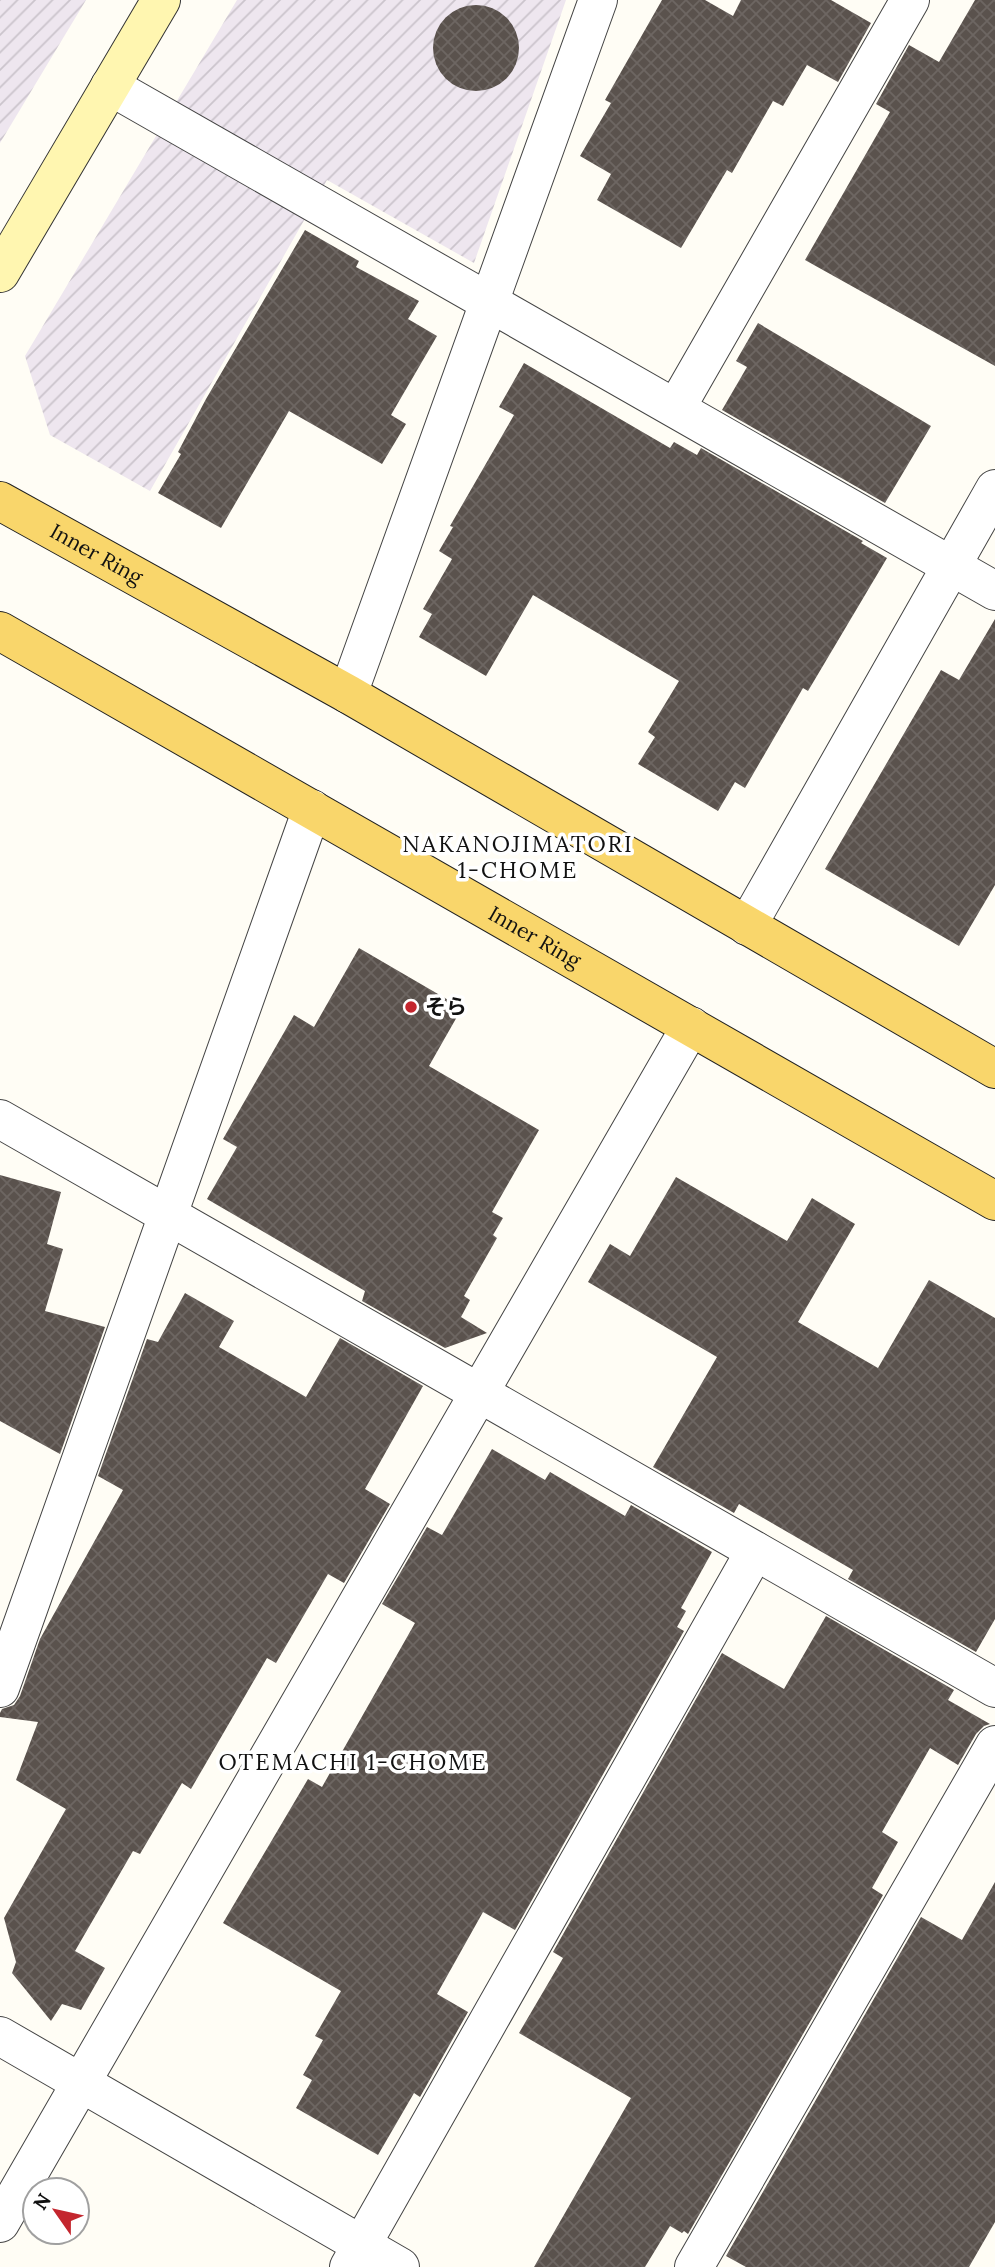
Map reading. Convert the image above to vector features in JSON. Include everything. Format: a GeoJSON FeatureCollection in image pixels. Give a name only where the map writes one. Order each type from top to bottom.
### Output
{"type":"FeatureCollection","features":[{"type":"Feature","properties":{"kind":"main road","name":"Inner Ring"},"geometry":{"type":"LineString","coordinates":[[0,501],[348,694],[995,1069]]}},
{"type":"Feature","properties":{"kind":"main road","name":"Inner Ring"},"geometry":{"type":"LineString","coordinates":[[0,631],[995,1200]]}},
{"type":"Feature","properties":{"kind":"street"},"geometry":{"type":"LineString","coordinates":[[0,272],[161,0]]}},
{"type":"Feature","properties":{"kind":"street"},"geometry":{"type":"LineString","coordinates":[[348,694],[598,0]]}},
{"type":"Feature","properties":{"kind":"street"},"geometry":{"type":"LineString","coordinates":[[676,408],[910,0]]}},
{"type":"Feature","properties":{"kind":"street"},"geometry":{"type":"LineString","coordinates":[[110,86],[995,591]]}},
{"type":"Feature","properties":{"kind":"street"},"geometry":{"type":"LineString","coordinates":[[747,926],[995,489]]}},
{"type":"Feature","properties":{"kind":"street"},"geometry":{"type":"LineString","coordinates":[[0,1688],[312,809]]}},
{"type":"Feature","properties":{"kind":"street"},"geometry":{"type":"LineString","coordinates":[[0,2222],[691,1026]]}},
{"type":"Feature","properties":{"kind":"street"},"geometry":{"type":"LineString","coordinates":[[0,1119],[995,1688]]}},
{"type":"Feature","properties":{"kind":"street"},"geometry":{"type":"LineString","coordinates":[[355,2256],[755,1551]]}},
{"type":"Feature","properties":{"kind":"street"},"geometry":{"type":"LineString","coordinates":[[694,2267],[995,1745]]}},
{"type":"Feature","properties":{"kind":"street"},"geometry":{"type":"LineString","coordinates":[[0,2036],[80,2083],[355,2256],[400,2267]]}},
{"type":"Feature","properties":{"kind":"shaded area"},"geometry":{"type":"Polygon","coordinates":[[[0,0],[86,0],[0,143],[0,0]]]}},
{"type":"Feature","properties":{"kind":"shaded area"},"geometry":{"type":"Polygon","coordinates":[[[237,0],[566,0],[474,263],[327,180],[150,491],[50,435],[25,356],[237,0]]]}},
{"type":"Feature","properties":{"kind":"building"},"geometry":{"type":"Polygon","coordinates":[[[662,0],[705,0],[733,16],[741,0],[831,0],[871,23],[838,82],[807,65],[783,106],[773,101],[732,173],[727,170],[681,248],[597,200],[611,174],[580,156],[611,103],[605,100],[662,0]]]}},
{"type":"Feature","properties":{"kind":"building"},"geometry":{"type":"Polygon","coordinates":[[[975,0],[995,0],[995,366],[805,260],[890,112],[876,104],[909,45],[939,62],[975,0]]]}},
{"type":"Feature","properties":{"kind":"building"},"geometry":{"type":"Polygon","coordinates":[[[476,5],[493,8],[507,17],[516,31],[519,48],[516,65],[507,79],[493,88],[476,91],[459,88],[445,79],[436,65],[433,48],[436,31],[445,17],[459,8],[476,5]]]}},
{"type":"Feature","properties":{"kind":"building"},"geometry":{"type":"Polygon","coordinates":[[[305,230],[359,261],[356,267],[419,301],[408,319],[437,336],[391,415],[406,424],[382,464],[289,411],[221,528],[158,493],[181,454],[178,452],[206,399],[305,230]]]}},
{"type":"Feature","properties":{"kind":"building"},"geometry":{"type":"Polygon","coordinates":[[[758,323],[931,426],[885,503],[722,410],[747,367],[736,361],[758,323]]]}},
{"type":"Feature","properties":{"kind":"building"},"geometry":{"type":"Polygon","coordinates":[[[524,363],[670,448],[674,442],[697,455],[701,448],[863,541],[861,543],[887,558],[808,691],[803,688],[745,788],[735,782],[718,811],[638,764],[655,737],[648,732],[679,681],[533,595],[486,676],[419,637],[432,614],[423,609],[452,559],[439,551],[453,527],[450,526],[514,415],[499,407],[524,363]]]}},
{"type":"Feature","properties":{"kind":"building"},"geometry":{"type":"Polygon","coordinates":[[[995,619],[995,885],[959,946],[825,869],[941,670],[959,680],[995,619]]]}},
{"type":"Feature","properties":{"kind":"building"},"geometry":{"type":"Polygon","coordinates":[[[359,948],[462,1008],[429,1066],[539,1130],[492,1212],[503,1218],[493,1235],[497,1238],[464,1296],[470,1300],[461,1317],[487,1333],[445,1348],[362,1301],[365,1291],[207,1199],[237,1147],[223,1139],[294,1015],[314,1027],[359,948]]]}},
{"type":"Feature","properties":{"kind":"building"},"geometry":{"type":"Polygon","coordinates":[[[0,1175],[61,1192],[47,1244],[63,1249],[45,1311],[105,1327],[60,1454],[0,1421],[0,1175]]]}},
{"type":"Feature","properties":{"kind":"building"},"geometry":{"type":"Polygon","coordinates":[[[676,1177],[787,1241],[812,1198],[855,1224],[798,1322],[878,1368],[929,1280],[995,1318],[995,1619],[976,1652],[848,1579],[853,1570],[739,1504],[734,1513],[653,1467],[717,1357],[588,1282],[610,1244],[630,1256],[676,1177]]]}},
{"type":"Feature","properties":{"kind":"building"},"geometry":{"type":"Polygon","coordinates":[[[185,1293],[234,1321],[219,1347],[306,1397],[340,1338],[423,1386],[365,1489],[390,1504],[344,1583],[328,1574],[276,1663],[267,1658],[191,1789],[182,1783],[140,1854],[133,1851],[75,1951],[105,1968],[81,2010],[62,2004],[51,2021],[12,1973],[16,1962],[4,1918],[66,1809],[16,1780],[38,1722],[0,1717],[0,1713],[2,1709],[14,1705],[20,1696],[40,1639],[123,1490],[98,1476],[147,1339],[158,1342],[185,1293]]]}},
{"type":"Feature","properties":{"kind":"building"},"geometry":{"type":"Polygon","coordinates":[[[492,1449],[545,1480],[550,1472],[625,1516],[631,1505],[712,1552],[681,1608],[686,1611],[677,1627],[684,1631],[515,1930],[483,1912],[437,1994],[468,2012],[420,2097],[414,2093],[378,2155],[296,2108],[312,2080],[303,2075],[323,2040],[315,2036],[341,1991],[223,1923],[308,1779],[322,1787],[415,1623],[382,1604],[427,1527],[442,1535],[492,1449]]]}},
{"type":"Feature","properties":{"kind":"building"},"geometry":{"type":"Polygon","coordinates":[[[826,1616],[954,1690],[948,1700],[990,1724],[976,1734],[958,1765],[930,1748],[882,1832],[898,1842],[872,1888],[883,1895],[688,2234],[670,2226],[645,2267],[534,2267],[631,2098],[519,2033],[563,1958],[553,1952],[722,1653],[784,1689],[826,1616]]]}},
{"type":"Feature","properties":{"kind":"building"},"geometry":{"type":"Polygon","coordinates":[[[995,1882],[995,2222],[969,2267],[746,2267],[726,2256],[921,1917],[962,1940],[995,1882]]]}},
{"type":"Feature","properties":{"kind":"place","name":"そら"},"geometry":{"type":"Point","coordinates":[411,1007]}},
{"type":"Feature","properties":{"kind":"district","name":"NAKANOJIMATORI 1-CHOME"},"geometry":{"type":"Point","coordinates":[518,857]}},
{"type":"Feature","properties":{"kind":"district","name":"OTEMACHI 1-CHOME"},"geometry":{"type":"Point","coordinates":[353,1762]}}]}
